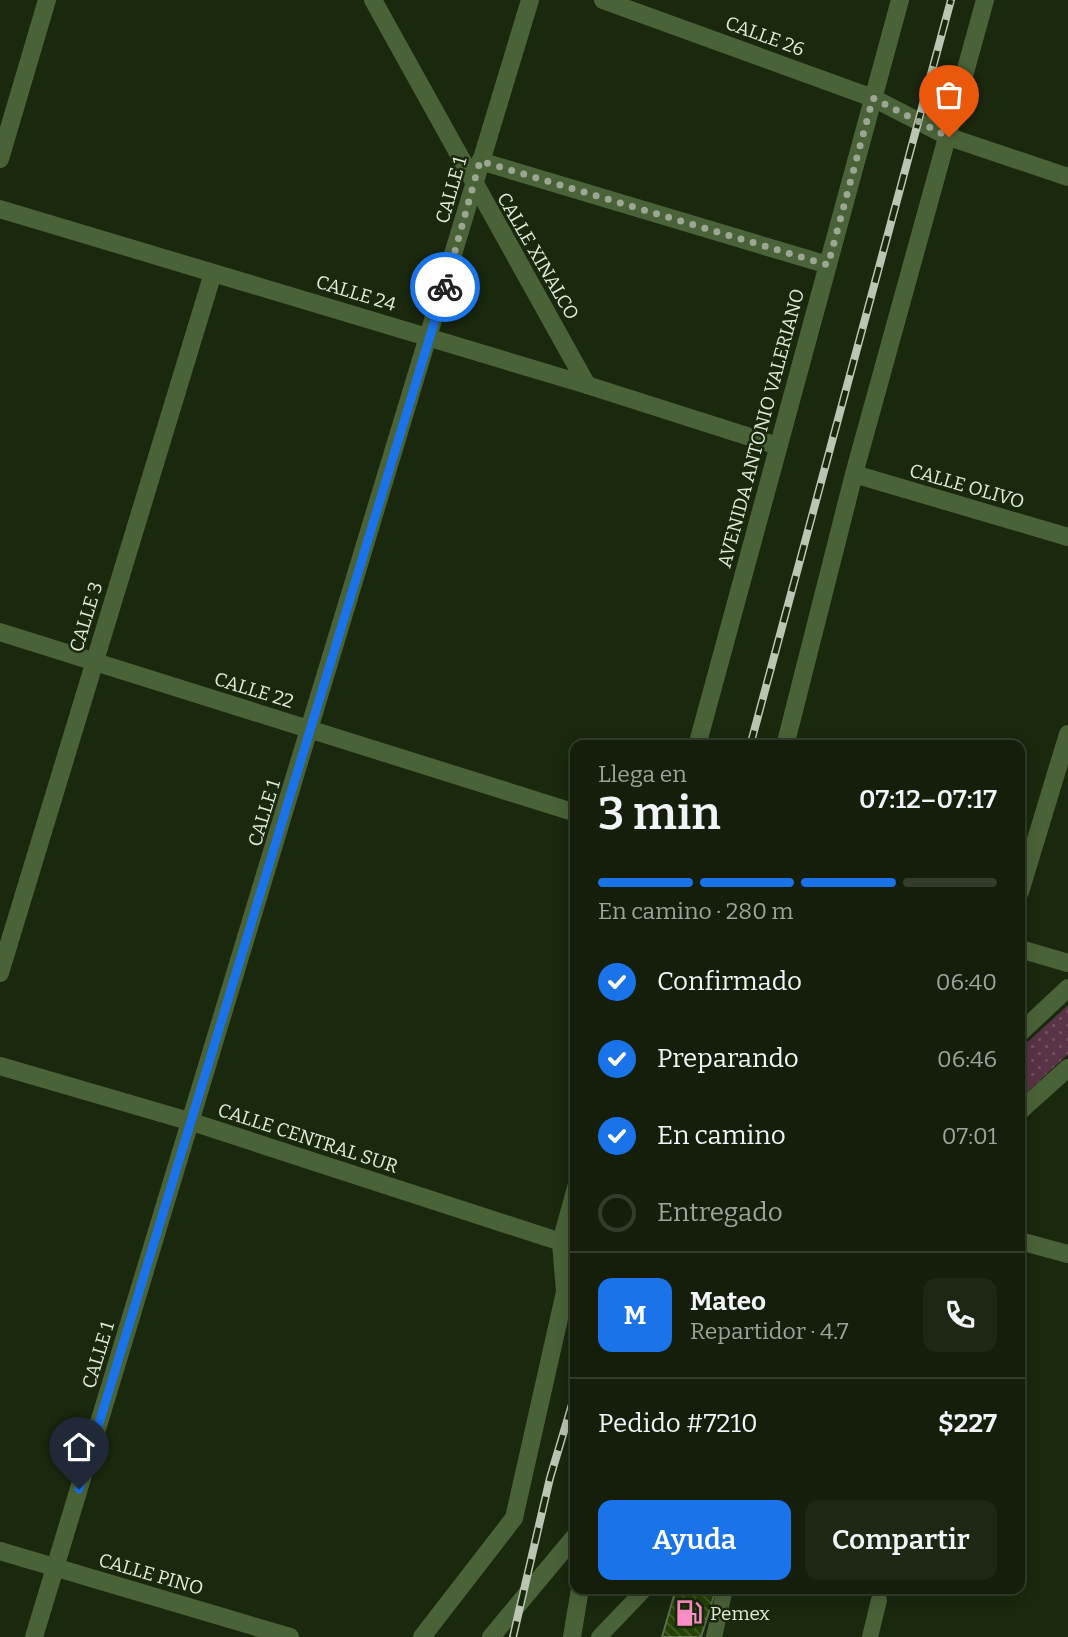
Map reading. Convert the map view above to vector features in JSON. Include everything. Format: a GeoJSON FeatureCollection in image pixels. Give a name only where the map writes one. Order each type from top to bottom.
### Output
{"type":"FeatureCollection","features":[{"type":"Feature","properties":{"kind":"street"},"geometry":{"type":"LineString","coordinates":[[0,159],[47,0]]}},
{"type":"Feature","properties":{"kind":"street","name":"CALLE XINALCO"},"geometry":{"type":"LineString","coordinates":[[373,0],[587,385]]}},
{"type":"Feature","properties":{"kind":"street","name":"CALLE 1"},"geometry":{"type":"LineString","coordinates":[[34,1637],[430,338],[480,161],[530,0]]}},
{"type":"Feature","properties":{"kind":"street","name":"CALLE 26"},"geometry":{"type":"LineString","coordinates":[[603,0],[873,98],[949,137],[1068,177]]}},
{"type":"Feature","properties":{"kind":"street","name":"AVENIDA ANTONIO VALERIANO"},"geometry":{"type":"LineString","coordinates":[[698,740],[900,0]]}},
{"type":"Feature","properties":{"kind":"street"},"geometry":{"type":"LineString","coordinates":[[786,740],[853,474],[985,0]]}},
{"type":"Feature","properties":{"kind":"street"},"geometry":{"type":"LineString","coordinates":[[480,161],[828,265]]}},
{"type":"Feature","properties":{"kind":"street","name":"CALLE 24"},"geometry":{"type":"LineString","coordinates":[[0,209],[587,385],[778,446]]}},
{"type":"Feature","properties":{"kind":"street","name":"CALLE 3"},"geometry":{"type":"LineString","coordinates":[[0,973],[213,273]]}},
{"type":"Feature","properties":{"kind":"street","name":"CALLE OLIVO"},"geometry":{"type":"LineString","coordinates":[[853,474],[1068,537]]}},
{"type":"Feature","properties":{"kind":"street","name":"CALLE 22"},"geometry":{"type":"LineString","coordinates":[[0,632],[570,811]]}},
{"type":"Feature","properties":{"kind":"street"},"geometry":{"type":"LineString","coordinates":[[1025,876],[1068,734]]}},
{"type":"Feature","properties":{"kind":"street"},"geometry":{"type":"LineString","coordinates":[[1025,950],[1068,963]]}},
{"type":"Feature","properties":{"kind":"street"},"geometry":{"type":"LineString","coordinates":[[1025,1028],[1068,988]]}},
{"type":"Feature","properties":{"kind":"street","name":"CALLE CENTRAL SUR"},"geometry":{"type":"LineString","coordinates":[[0,1066],[192,1122],[561,1242]]}},
{"type":"Feature","properties":{"kind":"street"},"geometry":{"type":"LineString","coordinates":[[1025,1107],[1068,1068]]}},
{"type":"Feature","properties":{"kind":"street"},"geometry":{"type":"LineString","coordinates":[[422,1637],[514,1518],[565,1292],[561,1242],[570,1210]]}},
{"type":"Feature","properties":{"kind":"street"},"geometry":{"type":"LineString","coordinates":[[1025,1242],[1068,1254]]}},
{"type":"Feature","properties":{"kind":"street"},"geometry":{"type":"LineString","coordinates":[[491,1637],[570,1542]]}},
{"type":"Feature","properties":{"kind":"street","name":"CALLE PINO"},"geometry":{"type":"LineString","coordinates":[[0,1551],[290,1637]]}},
{"type":"Feature","properties":{"kind":"street"},"geometry":{"type":"LineString","coordinates":[[572,1637],[579,1594]]}},
{"type":"Feature","properties":{"kind":"lane"},"geometry":{"type":"LineString","coordinates":[[600,1637],[640,1594]]}},
{"type":"Feature","properties":{"kind":"lane"},"geometry":{"type":"LineString","coordinates":[[714,1637],[724,1594]]}},
{"type":"Feature","properties":{"kind":"lane"},"geometry":{"type":"LineString","coordinates":[[870,1637],[879,1600]]}},
{"type":"Feature","properties":{"kind":"shaded area"},"geometry":{"type":"Polygon","coordinates":[[[1068,1005],[1068,1054],[1025,1094],[1025,1044],[1068,1005]]]}},
{"type":"Feature","properties":{"kind":"building","name":"Pemex"},"geometry":{"type":"Polygon","coordinates":[[[675,1594],[714,1594],[701,1637],[662,1637],[675,1594]]]}},
{"type":"Feature","properties":{"kind":"railway"},"geometry":{"type":"LineString","coordinates":[[752,740],[951,0]]}},
{"type":"Feature","properties":{"kind":"railway"},"geometry":{"type":"LineString","coordinates":[[513,1637],[550,1478],[570,1411]]}},
{"type":"Feature","properties":{"kind":"way so far"},"geometry":{"type":"LineString","coordinates":[[445,287],[480,161],[828,265],[873,98],[949,137]]}},
{"type":"Feature","properties":{"kind":"place","name":"Pemex"},"geometry":{"type":"Point","coordinates":[689,1613]}},
{"type":"Feature","properties":{"kind":"route"},"geometry":{"type":"LineString","coordinates":[[79,1489],[445,287]]}}]}
